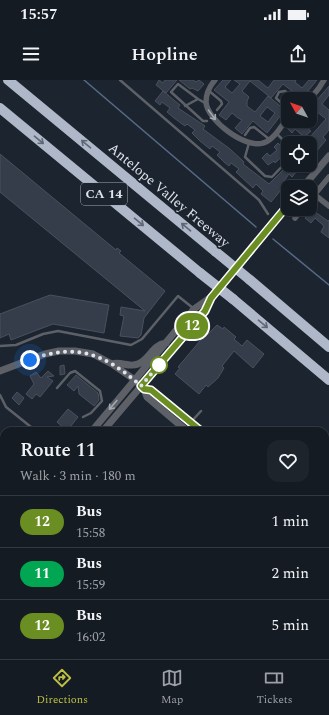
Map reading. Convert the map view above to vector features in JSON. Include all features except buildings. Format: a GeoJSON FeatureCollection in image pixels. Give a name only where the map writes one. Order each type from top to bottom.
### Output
{"type":"FeatureCollection","features":[{"type":"Feature","properties":{"kind":"highway","name":"Antelope Valley Freeway"},"geometry":{"type":"LineString","coordinates":[[8,80],[329,347]]}},
{"type":"Feature","properties":{"kind":"highway","name":"CA 14"},"geometry":{"type":"LineString","coordinates":[[0,108],[329,380]]}},
{"type":"Feature","properties":{"kind":"street"},"geometry":{"type":"LineString","coordinates":[[215,80],[208,89],[206,103],[210,114],[225,129],[246,142],[254,145],[264,143],[281,126]]}},
{"type":"Feature","properties":{"kind":"street"},"geometry":{"type":"LineString","coordinates":[[315,92],[324,80]]}},
{"type":"Feature","properties":{"kind":"street"},"geometry":{"type":"LineString","coordinates":[[310,180],[329,156]]}},
{"type":"Feature","properties":{"kind":"street"},"geometry":{"type":"LineString","coordinates":[[317,188],[329,177]]}},
{"type":"Feature","properties":{"kind":"street"},"geometry":{"type":"LineString","coordinates":[[317,197],[329,206]]}},
{"type":"Feature","properties":{"kind":"street"},"geometry":{"type":"LineString","coordinates":[[107,427],[205,311],[211,298],[281,213]]}},
{"type":"Feature","properties":{"kind":"street"},"geometry":{"type":"LineString","coordinates":[[95,427],[194,309],[211,298]]}},
{"type":"Feature","properties":{"kind":"street"},"geometry":{"type":"LineString","coordinates":[[112,364],[120,363],[131,366],[137,365],[159,344],[166,343]]}},
{"type":"Feature","properties":{"kind":"street"},"geometry":{"type":"LineString","coordinates":[[0,372],[45,354],[58,351],[75,351],[93,354],[112,364],[135,380],[142,387],[147,397],[182,427]]}},
{"type":"Feature","properties":{"kind":"street"},"geometry":{"type":"LineString","coordinates":[[142,387],[151,390],[196,427]]}},
{"type":"Feature","properties":{"kind":"lane"},"geometry":{"type":"LineString","coordinates":[[120,80],[258,200],[268,214]]}},
{"type":"Feature","properties":{"kind":"lane"},"geometry":{"type":"LineString","coordinates":[[206,103],[198,100],[177,84],[171,93],[203,122],[207,121]]}},
{"type":"Feature","properties":{"kind":"lane"},"geometry":{"type":"LineString","coordinates":[[208,89],[221,101],[222,104],[217,110]]}},
{"type":"Feature","properties":{"kind":"lane"},"geometry":{"type":"LineString","coordinates":[[281,103],[276,98],[279,92],[286,92]]}},
{"type":"Feature","properties":{"kind":"lane"},"geometry":{"type":"LineString","coordinates":[[185,106],[198,100]]}},
{"type":"Feature","properties":{"kind":"lane"},"geometry":{"type":"LineString","coordinates":[[245,135],[250,128],[254,127],[269,139]]}},
{"type":"Feature","properties":{"kind":"lane"},"geometry":{"type":"LineString","coordinates":[[276,132],[281,137]]}},
{"type":"Feature","properties":{"kind":"lane"},"geometry":{"type":"LineString","coordinates":[[246,142],[245,157],[265,176],[272,176],[281,167]]}},
{"type":"Feature","properties":{"kind":"lane"},"geometry":{"type":"LineString","coordinates":[[0,346],[16,345],[43,334],[58,331],[131,345],[142,339],[178,296],[194,309]]}},
{"type":"Feature","properties":{"kind":"lane"},"geometry":{"type":"LineString","coordinates":[[57,388],[70,373],[75,371],[100,391],[102,402],[91,413],[84,417]]}},
{"type":"Feature","properties":{"kind":"lane"},"geometry":{"type":"LineString","coordinates":[[0,395],[6,407],[31,427]]}},
{"type":"Feature","properties":{"kind":"lane"},"geometry":{"type":"LineString","coordinates":[[191,423],[202,411]]}},
{"type":"Feature","properties":{"kind":"waterway"},"geometry":{"type":"LineString","coordinates":[[84,80],[256,227]]}},
{"type":"Feature","properties":{"kind":"waterway"},"geometry":{"type":"LineString","coordinates":[[273,239],[329,285]]}},
{"type":"Feature","properties":{"kind":"bus line","name":"12"},"geometry":{"type":"LineString","coordinates":[[196,427],[151,390],[144,389],[141,386],[205,311],[211,298],[281,213]]}},
{"type":"Feature","properties":{"kind":"route"},"geometry":{"type":"LineString","coordinates":[[30,360],[58,351],[75,351],[93,354],[108,361],[141,386],[159,365]]}}]}
